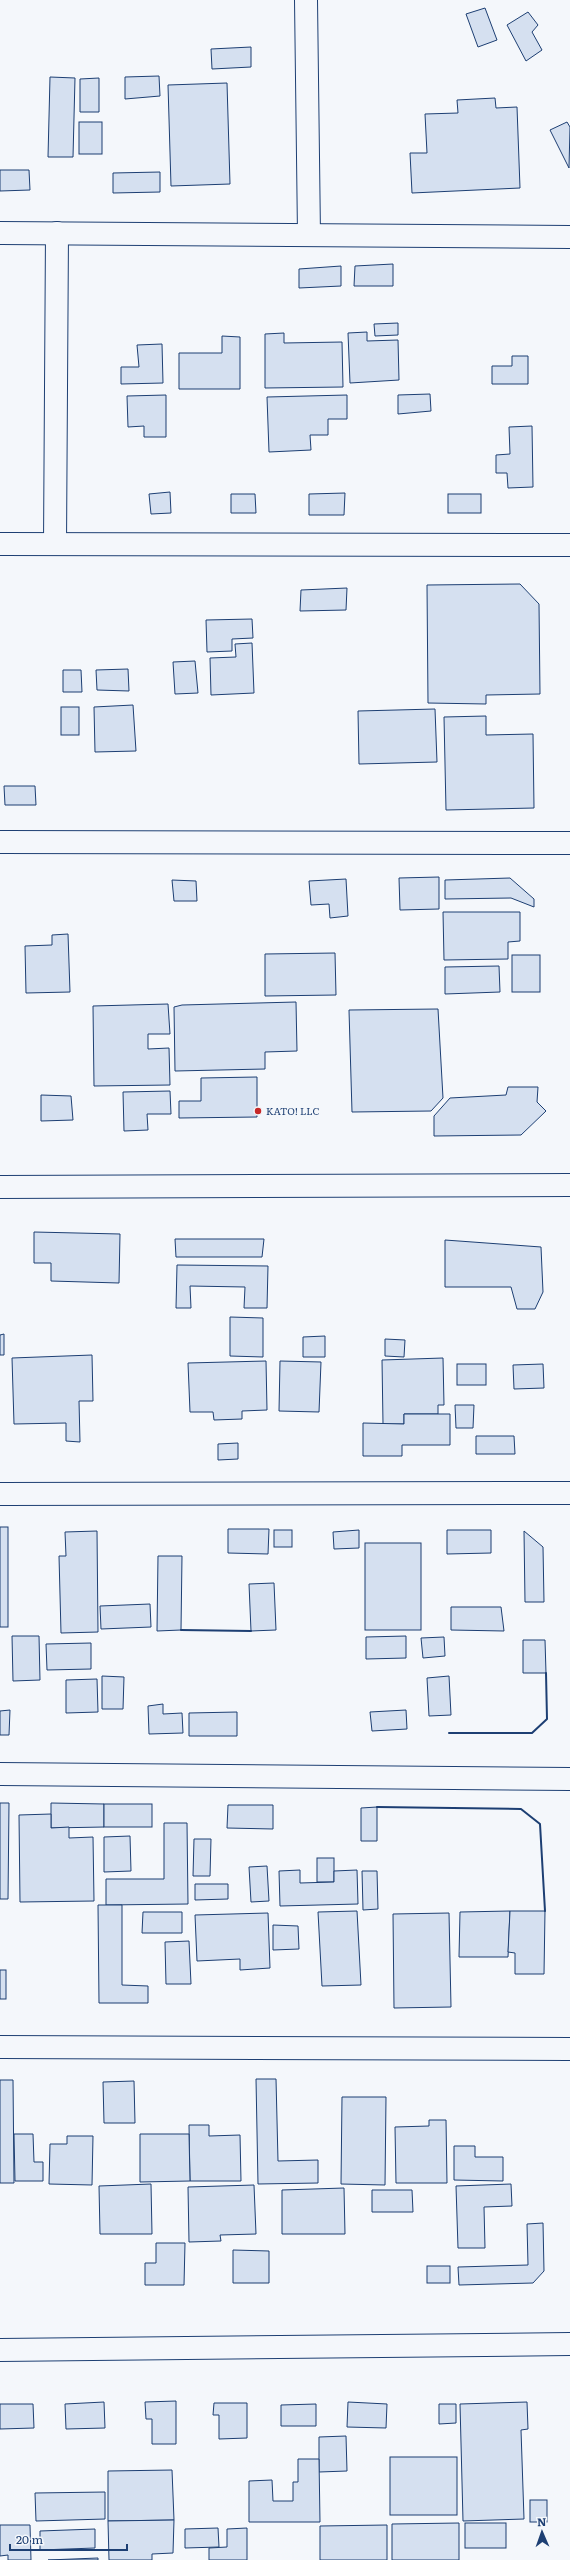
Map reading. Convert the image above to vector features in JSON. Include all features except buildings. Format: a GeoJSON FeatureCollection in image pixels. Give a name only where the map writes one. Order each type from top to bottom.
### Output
{"type":"FeatureCollection","features":[{"type":"Feature","properties":{"kind":"street"},"geometry":{"type":"LineString","coordinates":[[306,0],[309,235]]}},
{"type":"Feature","properties":{"kind":"street"},"geometry":{"type":"LineString","coordinates":[[0,233],[570,237]]}},
{"type":"Feature","properties":{"kind":"street"},"geometry":{"type":"LineString","coordinates":[[55,544],[57,233]]}},
{"type":"Feature","properties":{"kind":"street"},"geometry":{"type":"LineString","coordinates":[[0,544],[570,544]]}},
{"type":"Feature","properties":{"kind":"street"},"geometry":{"type":"LineString","coordinates":[[0,842],[570,843]]}},
{"type":"Feature","properties":{"kind":"street"},"geometry":{"type":"LineString","coordinates":[[0,1187],[570,1185]]}},
{"type":"Feature","properties":{"kind":"street"},"geometry":{"type":"LineString","coordinates":[[0,1494],[570,1493]]}},
{"type":"Feature","properties":{"kind":"street"},"geometry":{"type":"LineString","coordinates":[[0,1774],[570,1778]]}},
{"type":"Feature","properties":{"kind":"street"},"geometry":{"type":"LineString","coordinates":[[0,2047],[570,2049]]}},
{"type":"Feature","properties":{"kind":"street"},"geometry":{"type":"LineString","coordinates":[[0,2350],[570,2344]]}},
{"type":"Feature","properties":{"kind":"wall"},"geometry":{"type":"LineString","coordinates":[[181,1630],[251,1631]]}},
{"type":"Feature","properties":{"kind":"wall"},"geometry":{"type":"LineString","coordinates":[[449,1733],[532,1733],[547,1719],[546,1673]]}},
{"type":"Feature","properties":{"kind":"wall"},"geometry":{"type":"LineString","coordinates":[[377,1807],[521,1809],[540,1824],[545,1911]]}},
{"type":"Feature","properties":{"kind":"place","name":"KATO! LLC"},"geometry":{"type":"Point","coordinates":[258,1111]}}]}
